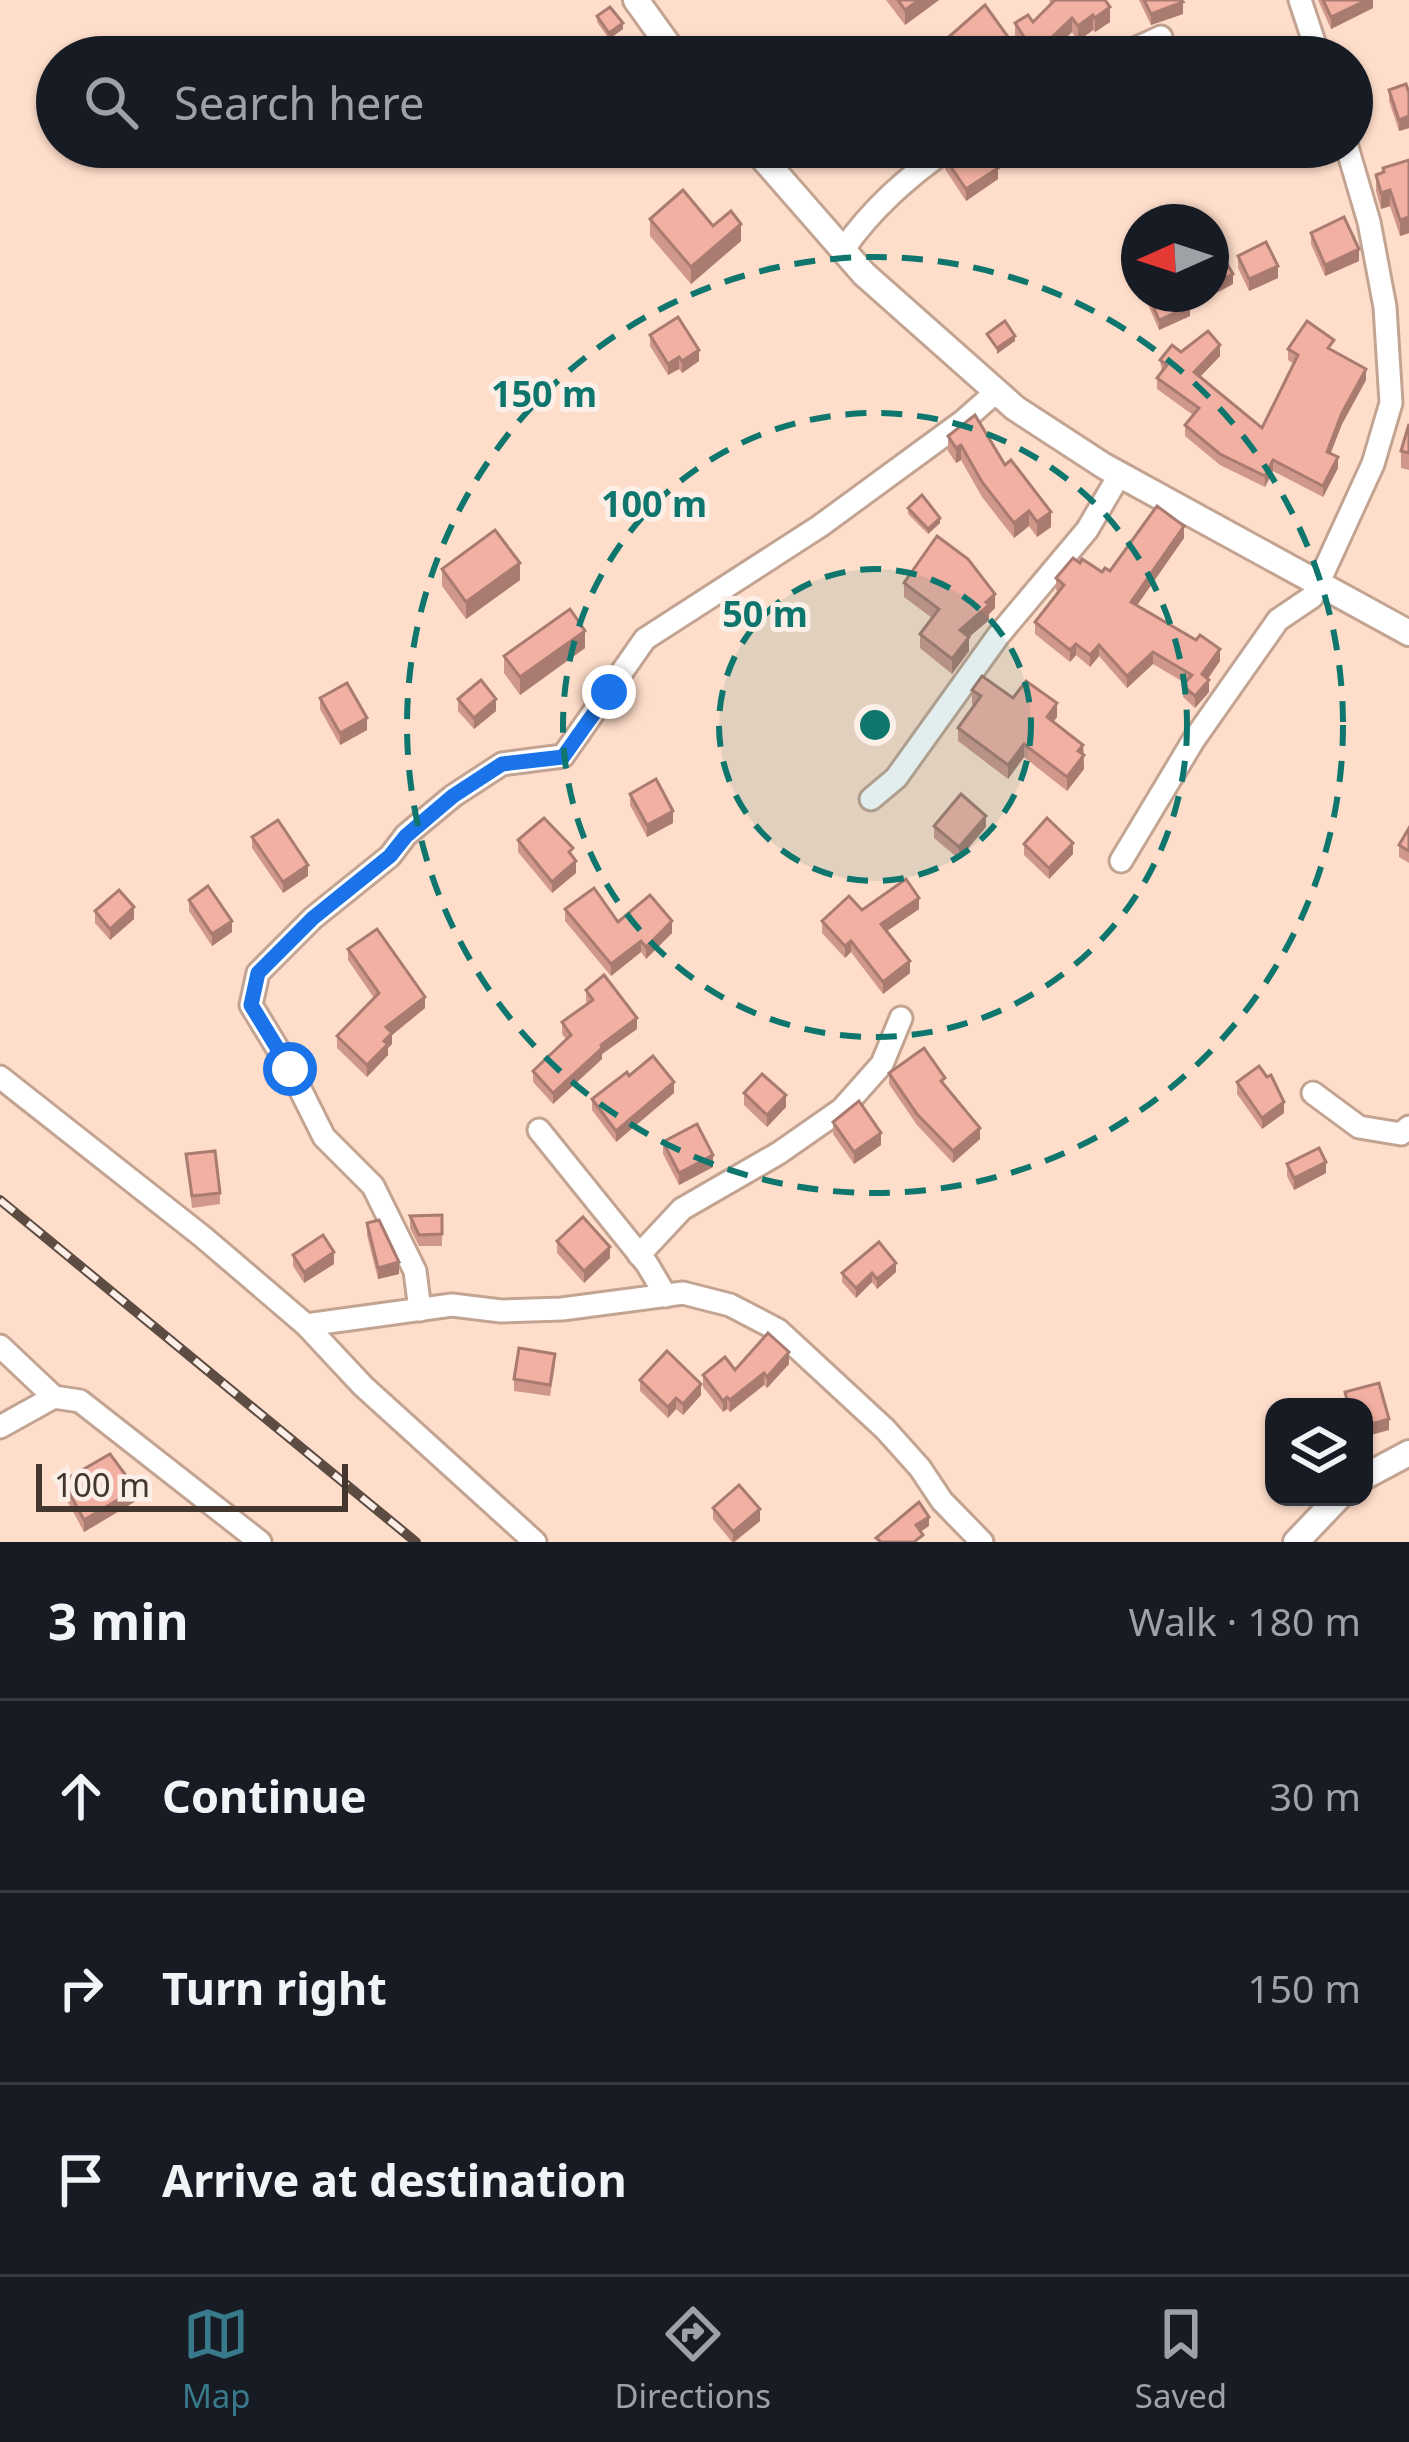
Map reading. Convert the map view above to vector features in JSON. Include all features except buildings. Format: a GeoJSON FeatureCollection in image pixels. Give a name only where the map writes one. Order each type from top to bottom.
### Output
{"type":"FeatureCollection","features":[{"type":"Feature","properties":{"kind":"street"},"geometry":{"type":"LineString","coordinates":[[1300,0],[1311,36]]}},
{"type":"Feature","properties":{"kind":"street"},"geometry":{"type":"LineString","coordinates":[[648,4],[666,36]]}},
{"type":"Feature","properties":{"kind":"street"},"geometry":{"type":"LineString","coordinates":[[771,168],[896,305],[996,392],[1053,434],[1409,633]]}},
{"type":"Feature","properties":{"kind":"street"},"geometry":{"type":"LineString","coordinates":[[843,250],[864,219],[921,168]]}},
{"type":"Feature","properties":{"kind":"street"},"geometry":{"type":"LineString","coordinates":[[1121,861],[1193,741],[1277,620],[1312,596],[1373,464],[1390,404],[1385,307],[1353,168]]}},
{"type":"Feature","properties":{"kind":"street"},"geometry":{"type":"LineString","coordinates":[[420,1310],[415,1271],[373,1186],[324,1137],[251,1005],[258,973],[313,918],[390,856],[453,796],[502,764],[563,757],[645,639],[820,526],[996,392]]}},
{"type":"Feature","properties":{"kind":"street"},"geometry":{"type":"LineString","coordinates":[[871,799],[896,778],[998,636],[1087,530],[1120,474]]}},
{"type":"Feature","properties":{"kind":"street"},"geometry":{"type":"LineString","coordinates":[[639,1255],[682,1210],[842,1109],[882,1064],[902,1018]]}},
{"type":"Feature","properties":{"kind":"street"},"geometry":{"type":"LineString","coordinates":[[0,1078],[306,1325],[363,1386],[535,1542]]}},
{"type":"Feature","properties":{"kind":"street"},"geometry":{"type":"LineString","coordinates":[[1313,1093],[1359,1127],[1401,1134],[1409,1127]]}},
{"type":"Feature","properties":{"kind":"street"},"geometry":{"type":"LineString","coordinates":[[539,1130],[666,1296]]}},
{"type":"Feature","properties":{"kind":"street"},"geometry":{"type":"LineString","coordinates":[[306,1325],[452,1305],[501,1311],[562,1309],[683,1293],[730,1305],[778,1330],[885,1429],[942,1501],[982,1542]]}},
{"type":"Feature","properties":{"kind":"street"},"geometry":{"type":"LineString","coordinates":[[0,1346],[54,1396],[80,1401],[260,1542]]}},
{"type":"Feature","properties":{"kind":"street"},"geometry":{"type":"LineString","coordinates":[[0,1427],[54,1396]]}},
{"type":"Feature","properties":{"kind":"street"},"geometry":{"type":"LineString","coordinates":[[1373,1473],[1409,1453]]}},
{"type":"Feature","properties":{"kind":"street"},"geometry":{"type":"LineString","coordinates":[[1296,1542],[1330,1506]]}},
{"type":"Feature","properties":{"kind":"railway"},"geometry":{"type":"LineString","coordinates":[[0,1200],[416,1542]]}},
{"type":"Feature","properties":{"kind":"route"},"geometry":{"type":"LineString","coordinates":[[290,1069],[251,1005],[258,973],[313,918],[390,856],[453,796],[502,764],[563,757],[609,692]]}}]}
